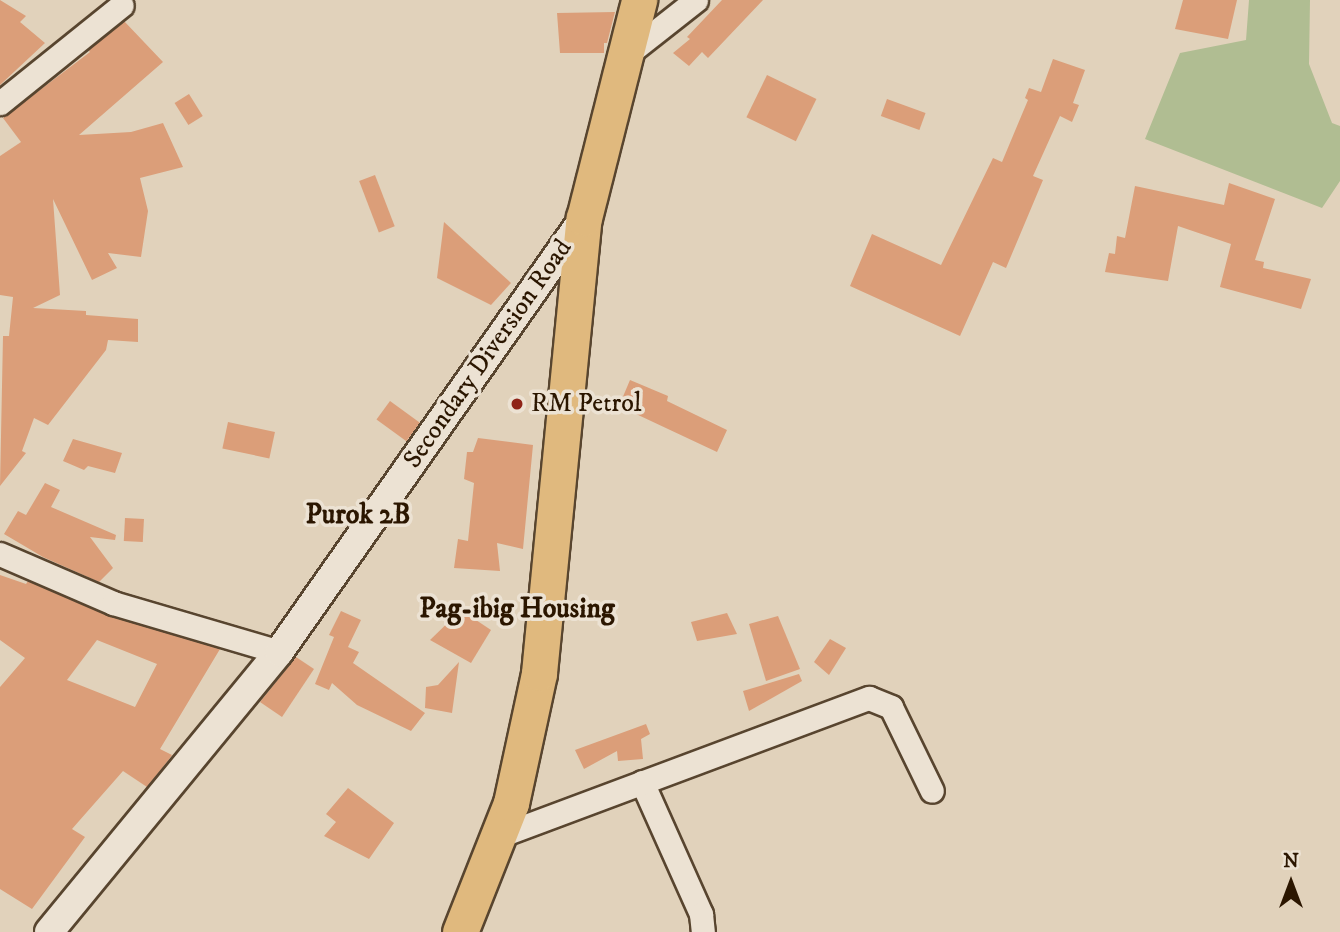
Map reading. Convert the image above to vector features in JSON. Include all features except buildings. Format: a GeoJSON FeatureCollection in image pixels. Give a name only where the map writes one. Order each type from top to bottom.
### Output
{"type":"FeatureCollection","features":[{"type":"Feature","properties":{"kind":"main road","name":"Secondary Diversion Road"},"geometry":{"type":"LineString","coordinates":[[584,218],[639,0]]}},
{"type":"Feature","properties":{"kind":"main road"},"geometry":{"type":"LineString","coordinates":[[460,932],[511,803],[538,673],[584,218]]}},
{"type":"Feature","properties":{"kind":"street"},"geometry":{"type":"LineString","coordinates":[[626,55],[696,0]]}},
{"type":"Feature","properties":{"kind":"street"},"geometry":{"type":"LineString","coordinates":[[0,103],[122,5]]}},
{"type":"Feature","properties":{"kind":"street","name":"Secondary Diversion Road"},"geometry":{"type":"LineString","coordinates":[[48,932],[279,652],[584,218]]}},
{"type":"Feature","properties":{"kind":"street"},"geometry":{"type":"LineString","coordinates":[[0,554],[113,603],[279,652]]}},
{"type":"Feature","properties":{"kind":"street"},"geometry":{"type":"LineString","coordinates":[[499,836],[869,698],[891,707],[932,791]]}},
{"type":"Feature","properties":{"kind":"street"},"geometry":{"type":"LineString","coordinates":[[642,782],[701,914],[703,932]]}},
{"type":"Feature","properties":{"kind":"green space"},"geometry":{"type":"Polygon","coordinates":[[[1249,0],[1310,0],[1309,64],[1332,123],[1340,126],[1340,181],[1322,208],[1145,139],[1180,53],[1246,40],[1249,0]]]}},
{"type":"Feature","properties":{"kind":"place","name":"RM Petrol"},"geometry":{"type":"Point","coordinates":[517,404]}},
{"type":"Feature","properties":{"kind":"district","name":"Purok 2B"},"geometry":{"type":"Point","coordinates":[358,515]}},
{"type":"Feature","properties":{"kind":"district","name":"Pag-ibig Housing"},"geometry":{"type":"Point","coordinates":[517,609]}}]}
